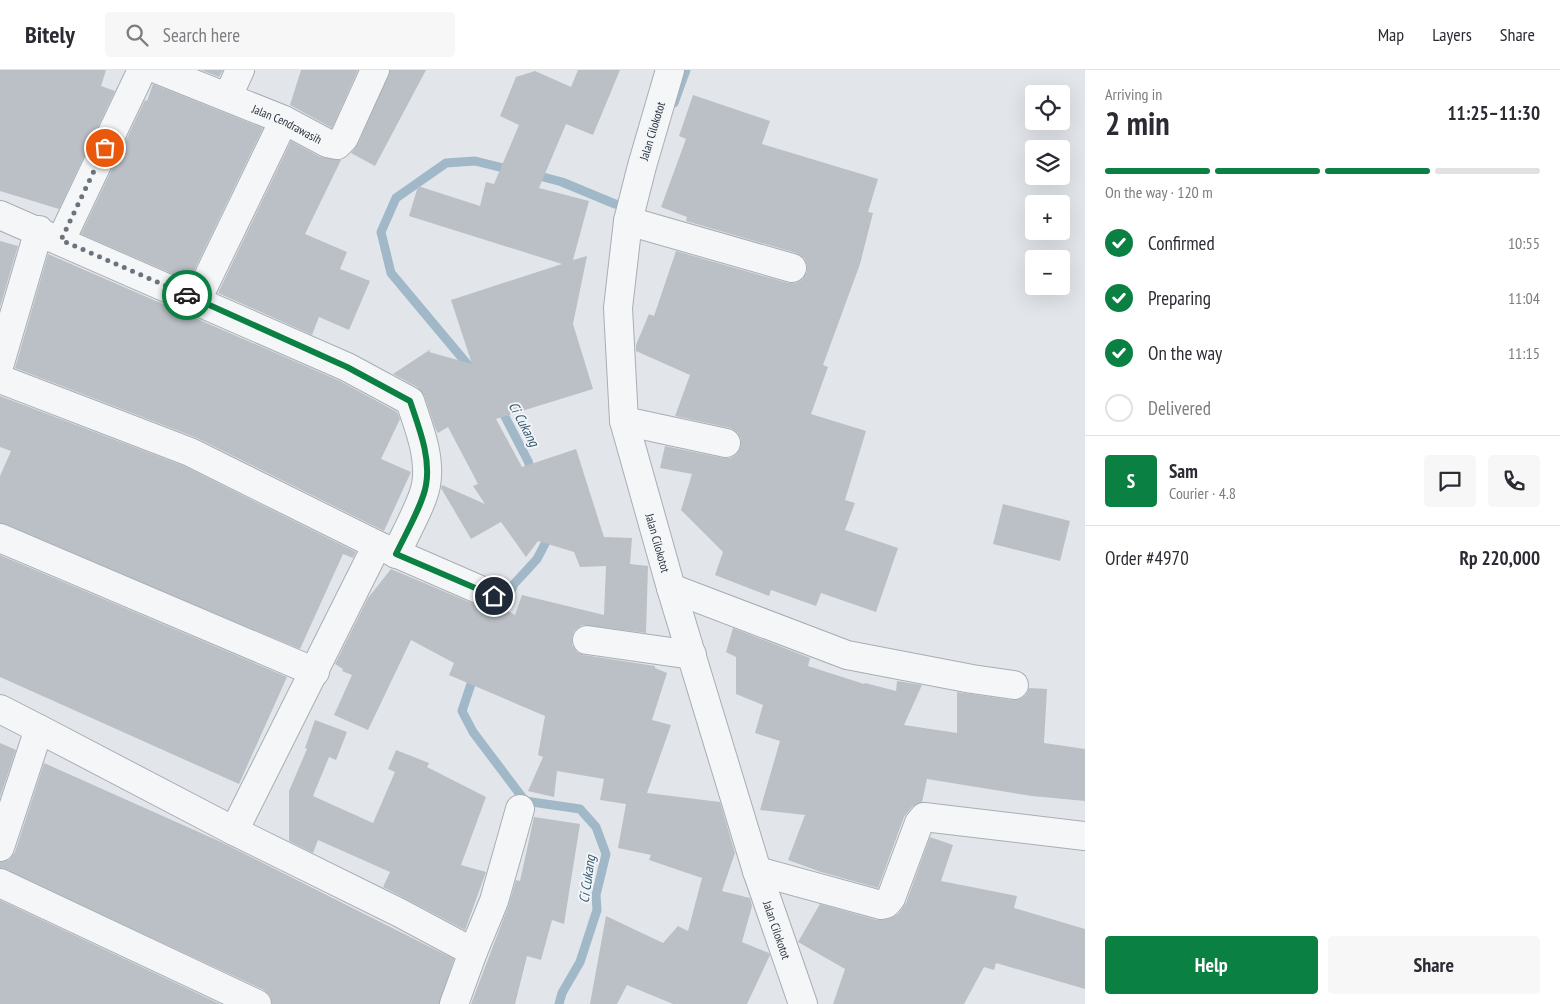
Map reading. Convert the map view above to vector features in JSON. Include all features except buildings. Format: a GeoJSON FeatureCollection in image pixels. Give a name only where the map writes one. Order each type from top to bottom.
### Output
{"type":"FeatureCollection","features":[{"type":"Feature","properties":{"kind":"street"},"geometry":{"type":"LineString","coordinates":[[0,364],[50,235],[142,70]]}},
{"type":"Feature","properties":{"kind":"street","name":"Jalan Cendrawasih"},"geometry":{"type":"LineString","coordinates":[[159,70],[228,96],[337,145],[344,138],[375,70]]}},
{"type":"Feature","properties":{"kind":"street"},"geometry":{"type":"LineString","coordinates":[[228,96],[240,70]]}},
{"type":"Feature","properties":{"kind":"street","name":"Jalan Cilokotot"},"geometry":{"type":"LineString","coordinates":[[670,70],[631,210],[618,308],[624,421],[671,588],[757,871],[803,1004]]}},
{"type":"Feature","properties":{"kind":"street"},"geometry":{"type":"LineString","coordinates":[[197,300],[284,120]]}},
{"type":"Feature","properties":{"kind":"street"},"geometry":{"type":"LineString","coordinates":[[631,210],[792,268]]}},
{"type":"Feature","properties":{"kind":"street"},"geometry":{"type":"LineString","coordinates":[[0,215],[50,235],[347,367],[410,401],[425,450],[426,488],[387,549],[315,672],[234,831]]}},
{"type":"Feature","properties":{"kind":"street"},"geometry":{"type":"LineString","coordinates":[[0,379],[190,452],[387,549],[494,596]]}},
{"type":"Feature","properties":{"kind":"street"},"geometry":{"type":"LineString","coordinates":[[624,421],[726,443]]}},
{"type":"Feature","properties":{"kind":"street"},"geometry":{"type":"LineString","coordinates":[[0,538],[315,672]]}},
{"type":"Feature","properties":{"kind":"street"},"geometry":{"type":"LineString","coordinates":[[671,588],[846,655],[1014,685]]}},
{"type":"Feature","properties":{"kind":"street"},"geometry":{"type":"LineString","coordinates":[[587,640],[692,656]]}},
{"type":"Feature","properties":{"kind":"street"},"geometry":{"type":"LineString","coordinates":[[0,709],[234,831],[400,913],[473,952]]}},
{"type":"Feature","properties":{"kind":"street"},"geometry":{"type":"LineString","coordinates":[[0,848],[39,729]]}},
{"type":"Feature","properties":{"kind":"street"},"geometry":{"type":"LineString","coordinates":[[454,1004],[494,901],[520,809]]}},
{"type":"Feature","properties":{"kind":"street"},"geometry":{"type":"LineString","coordinates":[[757,871],[881,905],[886,904],[892,898],[918,823],[924,818],[1085,836]]}},
{"type":"Feature","properties":{"kind":"street"},"geometry":{"type":"LineString","coordinates":[[0,883],[257,1004]]}},
{"type":"Feature","properties":{"kind":"waterway","name":"Ci Cukang"},"geometry":{"type":"LineString","coordinates":[[674,103],[686,70]]}},
{"type":"Feature","properties":{"kind":"waterway","name":"Ci Cukang"},"geometry":{"type":"LineString","coordinates":[[473,371],[391,273],[381,232],[396,198],[446,163],[475,161],[512,170]]}},
{"type":"Feature","properties":{"kind":"waterway","name":"Ci Cukang"},"geometry":{"type":"LineString","coordinates":[[532,174],[562,182],[615,204],[628,206]]}},
{"type":"Feature","properties":{"kind":"waterway","name":"Ci Cukang"},"geometry":{"type":"LineString","coordinates":[[500,407],[528,461],[532,474]]}},
{"type":"Feature","properties":{"kind":"waterway","name":"Ci Cukang"},"geometry":{"type":"LineString","coordinates":[[499,619],[514,584],[537,559],[549,536],[548,533]]}},
{"type":"Feature","properties":{"kind":"waterway","name":"Ci Cukang"},"geometry":{"type":"LineString","coordinates":[[474,675],[462,711],[473,732],[525,801],[580,809],[596,827],[606,854],[596,895],[597,910],[580,962],[562,993],[559,1004]]}},
{"type":"Feature","properties":{"kind":"way so far"},"geometry":{"type":"LineString","coordinates":[[105,148],[61,240],[187,295]]}},
{"type":"Feature","properties":{"kind":"route"},"geometry":{"type":"LineString","coordinates":[[187,295],[347,367],[410,401],[425,450],[428,472],[426,488],[396,554],[494,596]]}}]}
